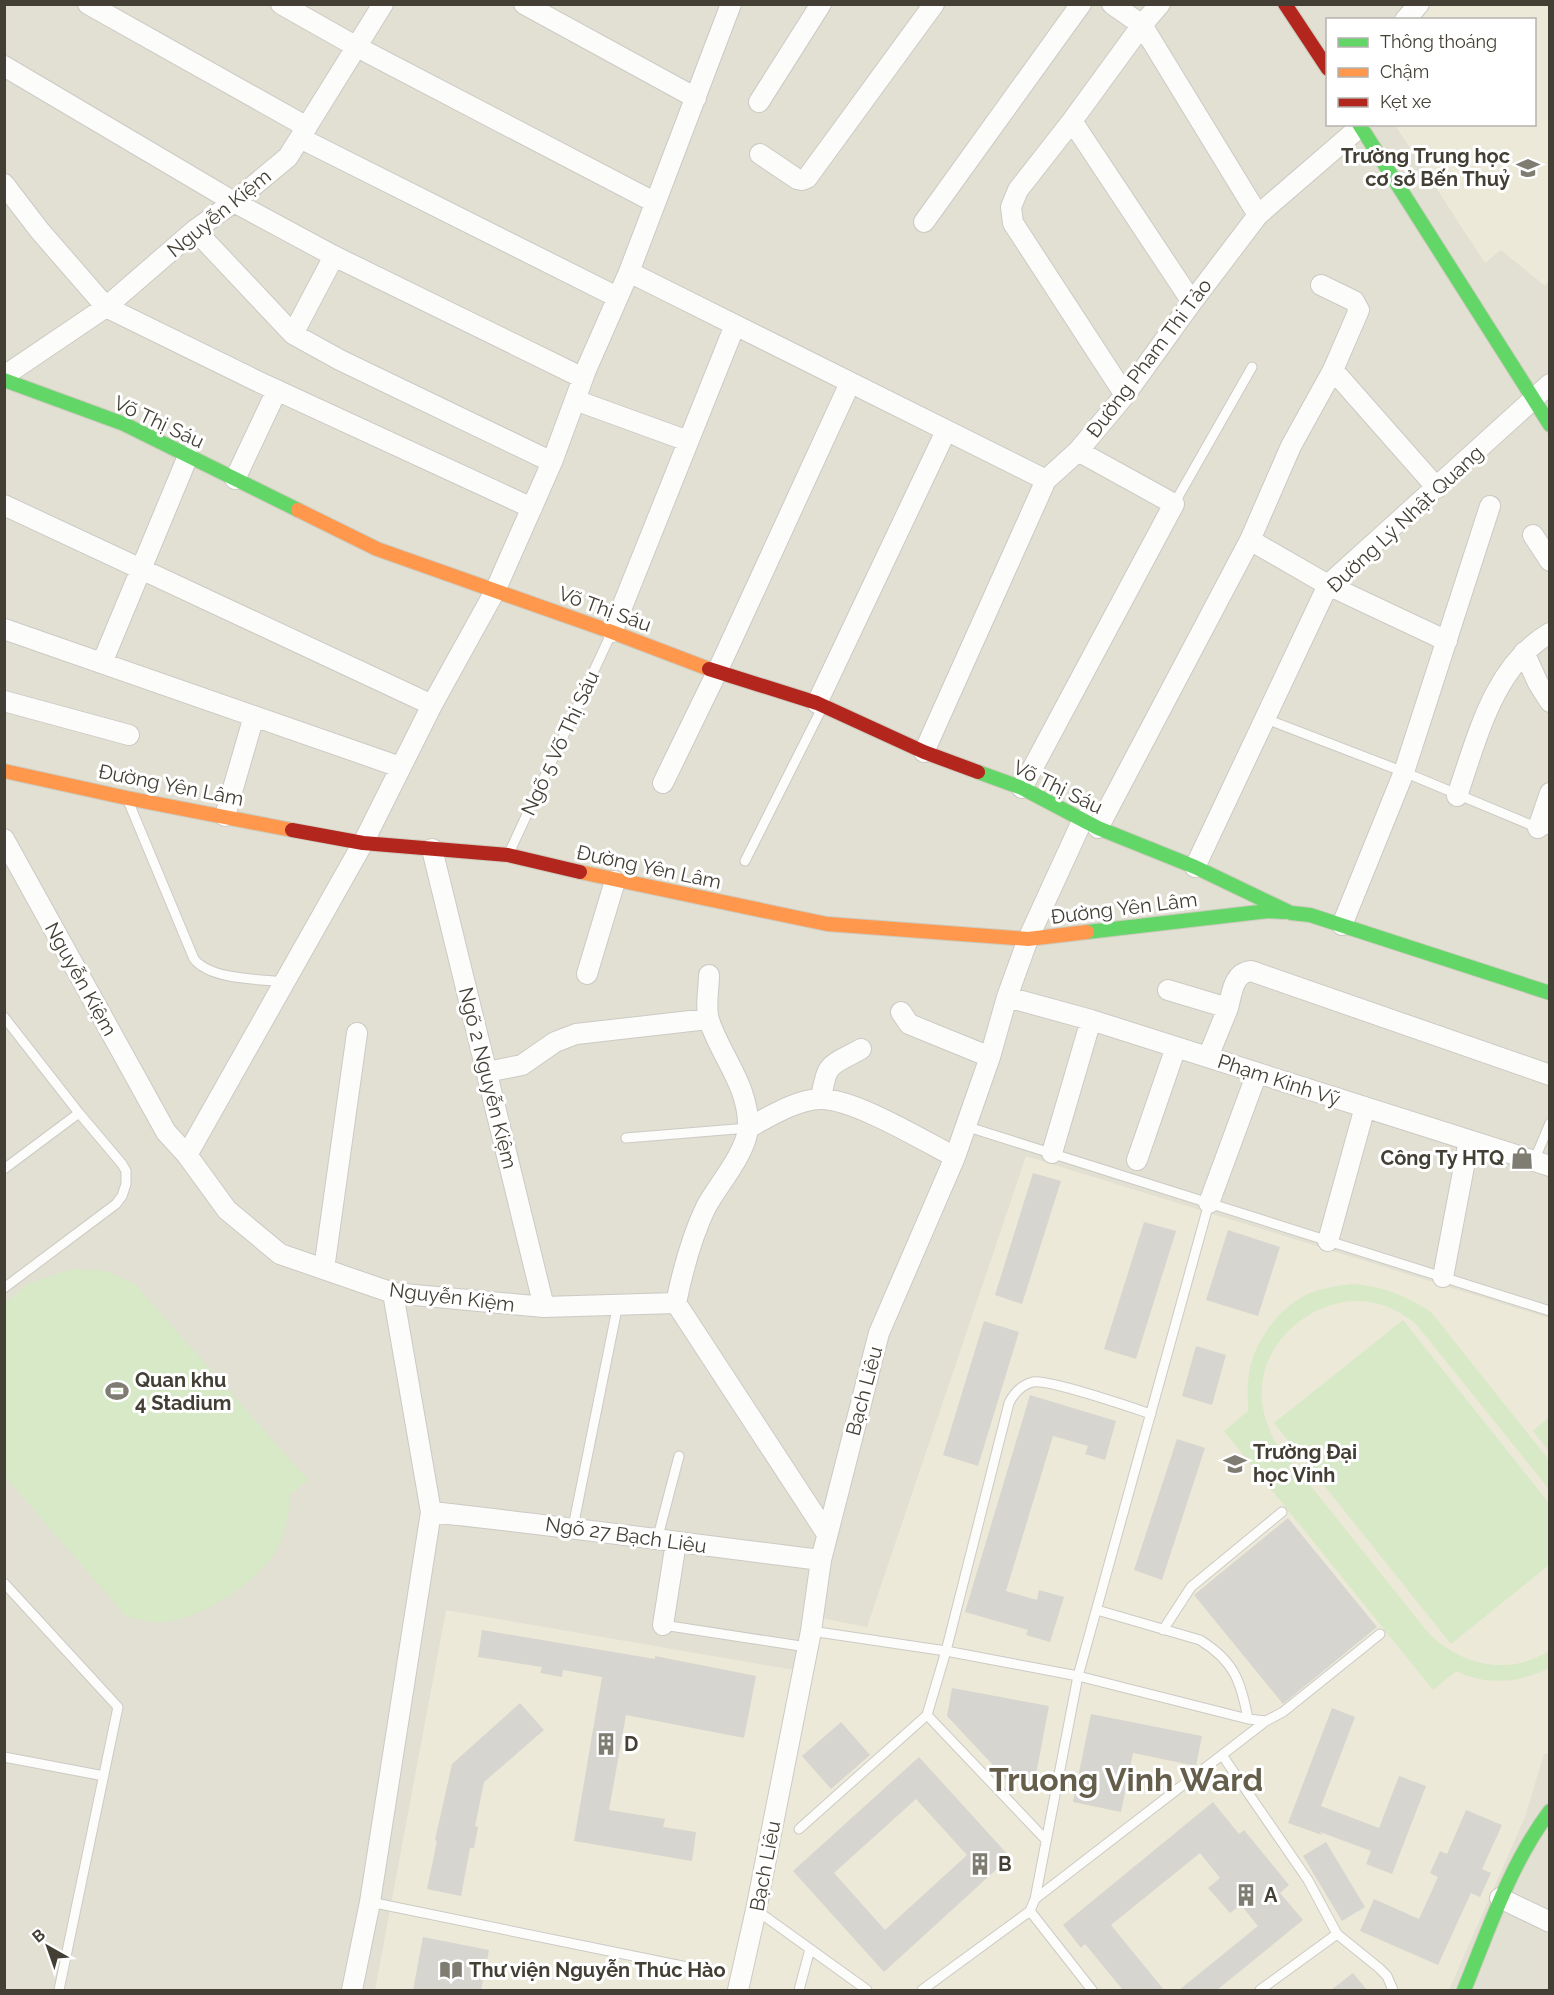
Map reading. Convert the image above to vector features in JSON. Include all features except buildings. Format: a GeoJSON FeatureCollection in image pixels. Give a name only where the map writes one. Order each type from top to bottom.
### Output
{"type":"FeatureCollection","features":[{"type":"Feature","properties":{"kind":"street"},"geometry":{"type":"LineString","coordinates":[[88,4],[303,132],[617,297]]}},
{"type":"Feature","properties":{"kind":"street"},"geometry":{"type":"LineString","coordinates":[[281,4],[357,47],[654,202]]}},
{"type":"Feature","properties":{"kind":"street","name":"Nguyễn Kiệm"},"geometry":{"type":"LineString","coordinates":[[4,378],[106,307],[195,230],[234,202],[288,157],[384,4]]}},
{"type":"Feature","properties":{"kind":"street"},"geometry":{"type":"LineString","coordinates":[[524,4],[696,98]]}},
{"type":"Feature","properties":{"kind":"street"},"geometry":{"type":"LineString","coordinates":[[187,1155],[363,843],[432,705],[495,591],[552,462],[583,378],[629,272],[731,4]]}},
{"type":"Feature","properties":{"kind":"street"},"geometry":{"type":"LineString","coordinates":[[759,102],[821,4]]}},
{"type":"Feature","properties":{"kind":"street"},"geometry":{"type":"LineString","coordinates":[[760,154],[797,179],[802,180],[807,177],[933,4]]}},
{"type":"Feature","properties":{"kind":"street"},"geometry":{"type":"LineString","coordinates":[[924,222],[1081,4]]}},
{"type":"Feature","properties":{"kind":"street"},"geometry":{"type":"LineString","coordinates":[[1112,4],[1142,25],[1258,214]]}},
{"type":"Feature","properties":{"kind":"street"},"geometry":{"type":"LineString","coordinates":[[1125,395],[1013,223],[1011,214],[1013,199],[1018,190],[1160,4]]}},
{"type":"Feature","properties":{"kind":"street"},"geometry":{"type":"LineString","coordinates":[[1285,4],[1326,66]]}},
{"type":"Feature","properties":{"kind":"street"},"geometry":{"type":"LineString","coordinates":[[1407,18],[1419,4]]}},
{"type":"Feature","properties":{"kind":"street"},"geometry":{"type":"LineString","coordinates":[[4,66],[234,202],[334,256],[583,378]]}},
{"type":"Feature","properties":{"kind":"street"},"geometry":{"type":"LineString","coordinates":[[1072,122],[1192,302]]}},
{"type":"Feature","properties":{"kind":"street"},"geometry":{"type":"LineString","coordinates":[[1360,126],[1550,424]]}},
{"type":"Feature","properties":{"kind":"street","name":"Đường Pham Thi Tảo"},"geometry":{"type":"LineString","coordinates":[[924,752],[1046,480],[1078,451],[1125,395],[1258,214],[1360,126]]}},
{"type":"Feature","properties":{"kind":"street"},"geometry":{"type":"LineString","coordinates":[[4,184],[40,231],[106,307],[277,390],[532,508]]}},
{"type":"Feature","properties":{"kind":"street"},"geometry":{"type":"LineString","coordinates":[[195,230],[293,334],[340,360],[552,462]]}},
{"type":"Feature","properties":{"kind":"street"},"geometry":{"type":"LineString","coordinates":[[293,334],[334,256]]}},
{"type":"Feature","properties":{"kind":"street"},"geometry":{"type":"LineString","coordinates":[[629,272],[1046,480]]}},
{"type":"Feature","properties":{"kind":"street","name":"Bạch Liêu"},"geometry":{"type":"LineString","coordinates":[[738,1990],[809,1639],[821,1560],[879,1333],[955,1157],[1028,939],[1090,823],[1250,540],[1292,446],[1333,370],[1359,310],[1354,301],[1321,285]]}},
{"type":"Feature","properties":{"kind":"street"},"geometry":{"type":"LineString","coordinates":[[612,632],[735,325]]}},
{"type":"Feature","properties":{"kind":"street"},"geometry":{"type":"LineString","coordinates":[[1333,370],[1437,488]]}},
{"type":"Feature","properties":{"kind":"street","name":"Võ Thị Sáu"},"geometry":{"type":"LineString","coordinates":[[4,378],[124,424],[377,549],[612,632],[717,672],[820,704],[924,752],[1022,788],[1090,823],[1195,867],[1291,913]]}},
{"type":"Feature","properties":{"kind":"street"},"geometry":{"type":"LineString","coordinates":[[663,783],[717,672],[850,382]]}},
{"type":"Feature","properties":{"kind":"street","name":"Đường Lý Nhật Quang"},"geometry":{"type":"LineString","coordinates":[[1195,867],[1328,585],[1550,384]]}},
{"type":"Feature","properties":{"kind":"street"},"geometry":{"type":"LineString","coordinates":[[235,479],[277,390]]}},
{"type":"Feature","properties":{"kind":"street"},"geometry":{"type":"LineString","coordinates":[[575,400],[688,441]]}},
{"type":"Feature","properties":{"kind":"street"},"geometry":{"type":"LineString","coordinates":[[820,704],[946,430]]}},
{"type":"Feature","properties":{"kind":"street"},"geometry":{"type":"LineString","coordinates":[[1022,788],[1174,504],[1078,451]]}},
{"type":"Feature","properties":{"kind":"street"},"geometry":{"type":"LineString","coordinates":[[102,663],[188,456]]}},
{"type":"Feature","properties":{"kind":"street"},"geometry":{"type":"LineString","coordinates":[[4,505],[432,705]]}},
{"type":"Feature","properties":{"kind":"street"},"geometry":{"type":"LineString","coordinates":[[1341,926],[1404,772],[1490,506]]}},
{"type":"Feature","properties":{"kind":"street"},"geometry":{"type":"LineString","coordinates":[[1533,536],[1550,561]]}},
{"type":"Feature","properties":{"kind":"street"},"geometry":{"type":"LineString","coordinates":[[1250,540],[1328,585],[1447,641]]}},
{"type":"Feature","properties":{"kind":"street"},"geometry":{"type":"LineString","coordinates":[[4,629],[400,767]]}},
{"type":"Feature","properties":{"kind":"street"},"geometry":{"type":"LineString","coordinates":[[1457,796],[1492,699],[1524,652],[1550,633]]}},
{"type":"Feature","properties":{"kind":"street"},"geometry":{"type":"LineString","coordinates":[[1524,652],[1538,683],[1550,702]]}},
{"type":"Feature","properties":{"kind":"street"},"geometry":{"type":"LineString","coordinates":[[4,701],[129,735]]}},
{"type":"Feature","properties":{"kind":"street"},"geometry":{"type":"LineString","coordinates":[[225,816],[254,716]]}},
{"type":"Feature","properties":{"kind":"street","name":"Đường Yên Lâm"},"geometry":{"type":"LineString","coordinates":[[4,771],[127,798],[363,843],[508,855],[615,881],[827,924],[1028,939],[1268,911],[1291,913]]}},
{"type":"Feature","properties":{"kind":"street"},"geometry":{"type":"LineString","coordinates":[[1544,829],[1550,793]]}},
{"type":"Feature","properties":{"kind":"street","name":"Nguyễn Kiệm"},"geometry":{"type":"LineString","coordinates":[[4,839],[166,1132],[187,1155],[227,1210],[280,1254],[393,1293],[544,1307],[676,1303]]}},
{"type":"Feature","properties":{"kind":"street","name":"Ngõ 2 Nguyễn Kiệm"},"geometry":{"type":"LineString","coordinates":[[432,849],[544,1307]]}},
{"type":"Feature","properties":{"kind":"street"},"geometry":{"type":"LineString","coordinates":[[588,974],[615,881]]}},
{"type":"Feature","properties":{"kind":"street"},"geometry":{"type":"LineString","coordinates":[[1291,913],[1310,915],[1550,993]]}},
{"type":"Feature","properties":{"kind":"street"},"geometry":{"type":"LineString","coordinates":[[1208,1057],[1238,977],[1243,972],[1251,971],[1550,1074]]}},
{"type":"Feature","properties":{"kind":"street"},"geometry":{"type":"LineString","coordinates":[[709,975],[708,1019],[741,1087],[748,1128],[738,1154],[707,1206],[694,1234],[676,1303],[827,1534]]}},
{"type":"Feature","properties":{"kind":"street"},"geometry":{"type":"LineString","coordinates":[[1168,990],[1228,1008]]}},
{"type":"Feature","properties":{"kind":"street","name":"Phạm Kinh Vỹ"},"geometry":{"type":"LineString","coordinates":[[1007,997],[1092,1020],[1542,1163]]}},
{"type":"Feature","properties":{"kind":"street"},"geometry":{"type":"LineString","coordinates":[[901,1012],[909,1024],[990,1058]]}},
{"type":"Feature","properties":{"kind":"street"},"geometry":{"type":"LineString","coordinates":[[487,1072],[522,1065],[555,1042],[576,1034],[708,1019]]}},
{"type":"Feature","properties":{"kind":"street"},"geometry":{"type":"LineString","coordinates":[[1052,1154],[1092,1020]]}},
{"type":"Feature","properties":{"kind":"street"},"geometry":{"type":"LineString","coordinates":[[324,1269],[357,1033]]}},
{"type":"Feature","properties":{"kind":"street"},"geometry":{"type":"LineString","coordinates":[[1137,1160],[1176,1047]]}},
{"type":"Feature","properties":{"kind":"street"},"geometry":{"type":"LineString","coordinates":[[821,1099],[825,1073],[830,1066],[861,1049]]}},
{"type":"Feature","properties":{"kind":"street"},"geometry":{"type":"LineString","coordinates":[[1209,1203],[1257,1073]]}},
{"type":"Feature","properties":{"kind":"street"},"geometry":{"type":"LineString","coordinates":[[748,1128],[799,1103],[821,1099],[846,1103],[955,1157]]}},
{"type":"Feature","properties":{"kind":"street"},"geometry":{"type":"LineString","coordinates":[[1328,1241],[1365,1107]]}},
{"type":"Feature","properties":{"kind":"street"},"geometry":{"type":"LineString","coordinates":[[1443,1277],[1469,1140]]}},
{"type":"Feature","properties":{"kind":"street"},"geometry":{"type":"LineString","coordinates":[[352,1990],[369,1902],[431,1512],[393,1293]]}},
{"type":"Feature","properties":{"kind":"street","name":"Ngõ 27 Bạch Liêu"},"geometry":{"type":"LineString","coordinates":[[431,1512],[573,1527],[821,1560]]}},
{"type":"Feature","properties":{"kind":"street"},"geometry":{"type":"LineString","coordinates":[[663,1625],[667,1541]]}},
{"type":"Feature","properties":{"kind":"street"},"geometry":{"type":"LineString","coordinates":[[1464,1990],[1500,1898],[1541,1823],[1550,1811]]}},
{"type":"Feature","properties":{"kind":"street"},"geometry":{"type":"LineString","coordinates":[[1500,1898],[1550,1923]]}},
{"type":"Feature","properties":{"kind":"lane"},"geometry":{"type":"LineString","coordinates":[[1174,504],[1252,367]]}},
{"type":"Feature","properties":{"kind":"lane","name":"Ngõ 5 Võ Thị Sáu"},"geometry":{"type":"LineString","coordinates":[[508,855],[612,632]]}},
{"type":"Feature","properties":{"kind":"lane"},"geometry":{"type":"LineString","coordinates":[[745,861],[820,704]]}},
{"type":"Feature","properties":{"kind":"lane"},"geometry":{"type":"LineString","coordinates":[[1266,719],[1544,829]]}},
{"type":"Feature","properties":{"kind":"lane"},"geometry":{"type":"LineString","coordinates":[[127,798],[198,964],[214,973],[285,982]]}},
{"type":"Feature","properties":{"kind":"lane"},"geometry":{"type":"LineString","coordinates":[[4,1017],[122,1164],[127,1177],[125,1191],[116,1204],[4,1288]]}},
{"type":"Feature","properties":{"kind":"lane"},"geometry":{"type":"LineString","coordinates":[[4,1169],[79,1113]]}},
{"type":"Feature","properties":{"kind":"lane"},"geometry":{"type":"LineString","coordinates":[[1542,1163],[1550,1123]]}},
{"type":"Feature","properties":{"kind":"lane"},"geometry":{"type":"LineString","coordinates":[[965,1126],[1550,1311]]}},
{"type":"Feature","properties":{"kind":"lane"},"geometry":{"type":"LineString","coordinates":[[626,1138],[748,1128]]}},
{"type":"Feature","properties":{"kind":"lane"},"geometry":{"type":"LineString","coordinates":[[922,1990],[1030,1911],[1035,1899],[1078,1676],[1209,1203]]}},
{"type":"Feature","properties":{"kind":"lane"},"geometry":{"type":"LineString","coordinates":[[573,1527],[618,1304]]}},
{"type":"Feature","properties":{"kind":"lane"},"geometry":{"type":"LineString","coordinates":[[799,1829],[927,1715],[946,1651],[1006,1414],[1014,1394],[1022,1387],[1041,1382],[1151,1414]]}},
{"type":"Feature","properties":{"kind":"lane"},"geometry":{"type":"LineString","coordinates":[[667,1541],[679,1456]]}},
{"type":"Feature","properties":{"kind":"lane"},"geometry":{"type":"LineString","coordinates":[[1163,1630],[1191,1587],[1282,1512]]}},
{"type":"Feature","properties":{"kind":"lane"},"geometry":{"type":"LineString","coordinates":[[4,1582],[118,1707],[59,1990]]}},
{"type":"Feature","properties":{"kind":"lane"},"geometry":{"type":"LineString","coordinates":[[1096,1610],[1200,1640],[1212,1648],[1224,1659],[1243,1690],[1248,1719]]}},
{"type":"Feature","properties":{"kind":"lane"},"geometry":{"type":"LineString","coordinates":[[663,1625],[946,1651],[1078,1676],[1248,1719],[1266,1721]]}},
{"type":"Feature","properties":{"kind":"lane"},"geometry":{"type":"LineString","coordinates":[[1035,1899],[1266,1721],[1283,1712],[1380,1634]]}},
{"type":"Feature","properties":{"kind":"lane"},"geometry":{"type":"LineString","coordinates":[[927,1715],[1046,1840]]}},
{"type":"Feature","properties":{"kind":"lane"},"geometry":{"type":"LineString","coordinates":[[1222,1755],[1308,1880],[1337,1934],[1379,1968],[1387,1976],[1393,1990]]}},
{"type":"Feature","properties":{"kind":"lane"},"geometry":{"type":"LineString","coordinates":[[4,1757],[104,1776]]}},
{"type":"Feature","properties":{"kind":"lane"},"geometry":{"type":"LineString","coordinates":[[369,1902],[692,1968]]}},
{"type":"Feature","properties":{"kind":"lane"},"geometry":{"type":"LineString","coordinates":[[756,1910],[867,1990]]}},
{"type":"Feature","properties":{"kind":"lane"},"geometry":{"type":"LineString","coordinates":[[1030,1911],[1092,1990]]}},
{"type":"Feature","properties":{"kind":"lane"},"geometry":{"type":"LineString","coordinates":[[1260,1990],[1337,1934]]}},
{"type":"Feature","properties":{"kind":"lane"},"geometry":{"type":"LineString","coordinates":[[799,1990],[810,1949]]}},
{"type":"Feature","properties":{"kind":"shaded area"},"geometry":{"type":"Polygon","coordinates":[[[5,5],[1549,5],[1549,1990],[5,1990],[5,5]]]}},
{"type":"Feature","properties":{"kind":"shaded area"},"geometry":{"type":"Polygon","coordinates":[[[1428,5],[1549,5],[1550,280],[1545,286],[1501,250],[1485,263],[1396,126],[1536,126],[1536,18],[1415,18],[1428,5]]]}},
{"type":"Feature","properties":{"kind":"shaded area","name":"Trường Đại học Vinh"},"geometry":{"type":"Polygon","coordinates":[[[1026,1156],[1549,1318],[1549,1754],[1544,1754],[1525,1817],[1449,1990],[375,1990],[446,1610],[812,1673],[821,1618],[867,1627],[1026,1156]]]}},
{"type":"Feature","properties":{"kind":"green space","name":"Quan khu 4 Stadium"},"geometry":{"type":"Polygon","coordinates":[[[72,1269],[106,1271],[134,1283],[308,1480],[290,1495],[283,1536],[268,1562],[223,1600],[187,1617],[153,1622],[126,1616],[5,1477],[5,1304],[27,1284],[72,1269]]]}},
{"type":"Feature","properties":{"kind":"green space"},"geometry":{"type":"Polygon","coordinates":[[[1353,1284],[1394,1293],[1431,1312],[1549,1460],[1549,1489],[1416,1324],[1403,1314],[1373,1303],[1357,1301],[1323,1308],[1293,1326],[1281,1339],[1265,1369],[1262,1386],[1264,1414],[1274,1440],[1430,1635],[1443,1646],[1472,1660],[1502,1665],[1534,1659],[1549,1651],[1549,1668],[1526,1677],[1503,1681],[1479,1679],[1456,1671],[1433,1690],[1224,1431],[1248,1411],[1251,1363],[1261,1340],[1276,1319],[1294,1302],[1310,1293],[1353,1284]]]}},
{"type":"Feature","properties":{"kind":"green space"},"geometry":{"type":"Polygon","coordinates":[[[1403,1320],[1549,1503],[1549,1565],[1451,1644],[1274,1423],[1403,1320]]]}},
{"type":"Feature","properties":{"kind":"green space"},"geometry":{"type":"Polygon","coordinates":[[[1549,1417],[1549,1451],[1533,1431],[1549,1417]]]}},
{"type":"Feature","properties":{"kind":"traffic: fast"},"geometry":{"type":"LineString","coordinates":[[1360,126],[1550,425]]}},
{"type":"Feature","properties":{"kind":"traffic: fast"},"geometry":{"type":"LineString","coordinates":[[4,380],[124,424],[298,510]]}},
{"type":"Feature","properties":{"kind":"traffic: fast"},"geometry":{"type":"LineString","coordinates":[[978,772],[1022,788],[1098,828],[1195,867],[1291,913],[1310,915],[1550,993]]}},
{"type":"Feature","properties":{"kind":"traffic: fast"},"geometry":{"type":"LineString","coordinates":[[1087,932],[1268,911],[1285,912]]}},
{"type":"Feature","properties":{"kind":"traffic: fast"},"geometry":{"type":"LineString","coordinates":[[1464,1990],[1512,1875],[1536,1831],[1550,1811]]}},
{"type":"Feature","properties":{"kind":"traffic: slow"},"geometry":{"type":"LineString","coordinates":[[298,510],[377,549],[612,632],[709,669]]}},
{"type":"Feature","properties":{"kind":"traffic: slow"},"geometry":{"type":"LineString","coordinates":[[4,771],[292,830]]}},
{"type":"Feature","properties":{"kind":"traffic: slow"},"geometry":{"type":"LineString","coordinates":[[580,872],[827,924],[1028,939],[1087,932]]}},
{"type":"Feature","properties":{"kind":"traffic: jam"},"geometry":{"type":"LineString","coordinates":[[1285,4],[1326,66]]}},
{"type":"Feature","properties":{"kind":"traffic: jam"},"geometry":{"type":"LineString","coordinates":[[709,669],[817,703],[924,752],[978,772]]}},
{"type":"Feature","properties":{"kind":"traffic: jam"},"geometry":{"type":"LineString","coordinates":[[292,830],[363,843],[508,855],[580,872]]}},
{"type":"Feature","properties":{"kind":"place","name":"Trường Trung học cơ sở Bến Thuỷ"},"geometry":{"type":"Point","coordinates":[1528,168]}},
{"type":"Feature","properties":{"kind":"place","name":"Công Ty HTQ"},"geometry":{"type":"Point","coordinates":[1522,1158]}},
{"type":"Feature","properties":{"kind":"place","name":"Quan khu 4 Stadium"},"geometry":{"type":"Point","coordinates":[117,1391]}},
{"type":"Feature","properties":{"kind":"place","name":"Trường Đại học Vinh"},"geometry":{"type":"Point","coordinates":[1235,1464]}},
{"type":"Feature","properties":{"kind":"place","name":"D"},"geometry":{"type":"Point","coordinates":[606,1744]}},
{"type":"Feature","properties":{"kind":"place","name":"B"},"geometry":{"type":"Point","coordinates":[980,1864]}},
{"type":"Feature","properties":{"kind":"place","name":"A"},"geometry":{"type":"Point","coordinates":[1246,1895]}},
{"type":"Feature","properties":{"kind":"place","name":"Thư viện Nguyễn Thúc Hào"},"geometry":{"type":"Point","coordinates":[451,1970]}},
{"type":"Feature","properties":{"kind":"district","name":"Truong Vinh Ward"},"geometry":{"type":"Point","coordinates":[1126,1779]}}]}
